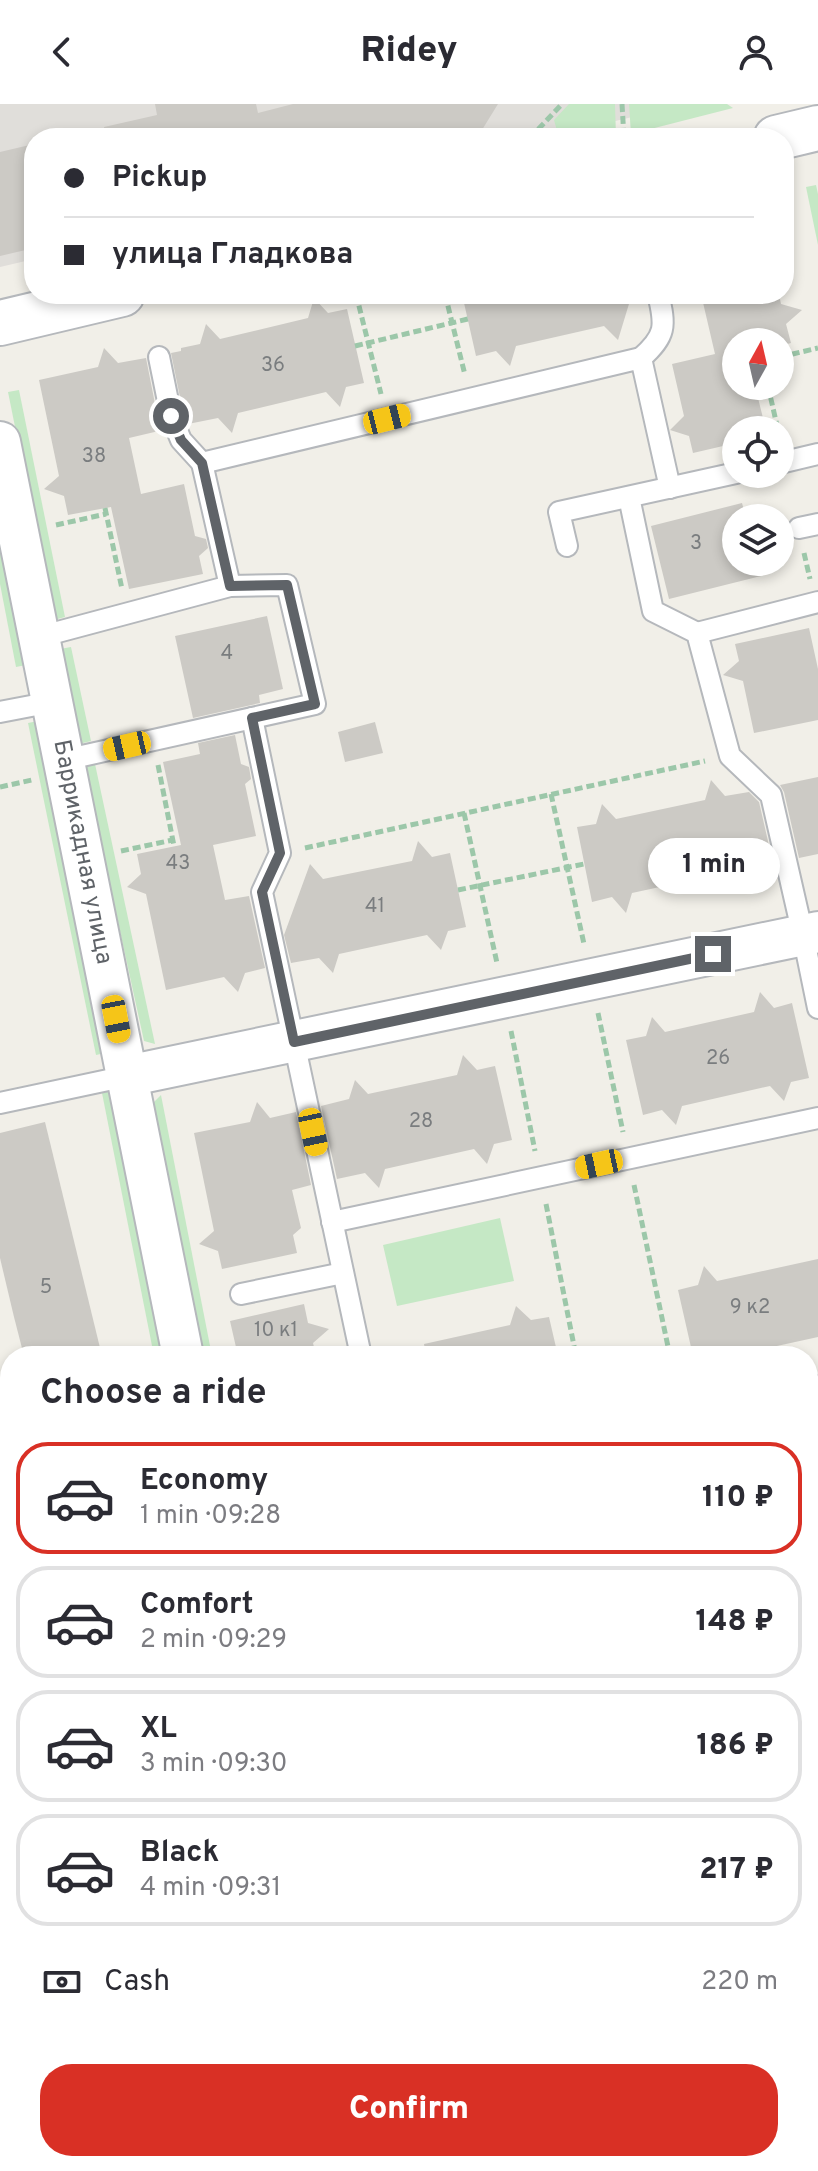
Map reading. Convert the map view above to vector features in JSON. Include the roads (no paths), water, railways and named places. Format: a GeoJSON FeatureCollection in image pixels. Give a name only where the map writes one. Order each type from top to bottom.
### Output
{"type":"FeatureCollection","features":[{"type":"Feature","properties":{"kind":"street"},"geometry":{"type":"LineString","coordinates":[[794,134],[818,128]]}},
{"type":"Feature","properties":{"kind":"street"},"geometry":{"type":"LineString","coordinates":[[0,323],[80,304]]}},
{"type":"Feature","properties":{"kind":"street","name":"Баррикадная улица"},"geometry":{"type":"LineString","coordinates":[[0,442],[52,702],[48,770],[127,1076],[181,1346]]}},
{"type":"Feature","properties":{"kind":"street"},"geometry":{"type":"LineString","coordinates":[[127,1076],[811,934]]}},
{"type":"Feature","properties":{"kind":"lane"},"geometry":{"type":"LineString","coordinates":[[202,463],[641,358],[658,343],[664,317],[661,304]]}},
{"type":"Feature","properties":{"kind":"lane"},"geometry":{"type":"LineString","coordinates":[[159,357],[171,416],[181,440],[202,463],[230,586]]}},
{"type":"Feature","properties":{"kind":"lane"},"geometry":{"type":"LineString","coordinates":[[641,358],[670,488]]}},
{"type":"Feature","properties":{"kind":"lane"},"geometry":{"type":"LineString","coordinates":[[794,460],[818,454]]}},
{"type":"Feature","properties":{"kind":"lane"},"geometry":{"type":"LineString","coordinates":[[567,546],[559,512],[722,476]]}},
{"type":"Feature","properties":{"kind":"lane"},"geometry":{"type":"LineString","coordinates":[[629,497],[653,611],[697,633],[818,602]]}},
{"type":"Feature","properties":{"kind":"lane"},"geometry":{"type":"LineString","coordinates":[[39,637],[230,586],[287,585],[315,704],[152,740],[48,770]]}},
{"type":"Feature","properties":{"kind":"lane"},"geometry":{"type":"LineString","coordinates":[[697,633],[730,756],[771,795],[811,934],[818,1008]]}},
{"type":"Feature","properties":{"kind":"lane"},"geometry":{"type":"LineString","coordinates":[[0,712],[52,702]]}},
{"type":"Feature","properties":{"kind":"lane"},"geometry":{"type":"LineString","coordinates":[[252,718],[280,853],[262,892],[359,1346]]}},
{"type":"Feature","properties":{"kind":"lane"},"geometry":{"type":"LineString","coordinates":[[0,1103],[127,1076]]}},
{"type":"Feature","properties":{"kind":"lane"},"geometry":{"type":"LineString","coordinates":[[332,1222],[818,1118]]}},
{"type":"Feature","properties":{"kind":"lane"},"geometry":{"type":"LineString","coordinates":[[241,1294],[343,1273]]}}]}
